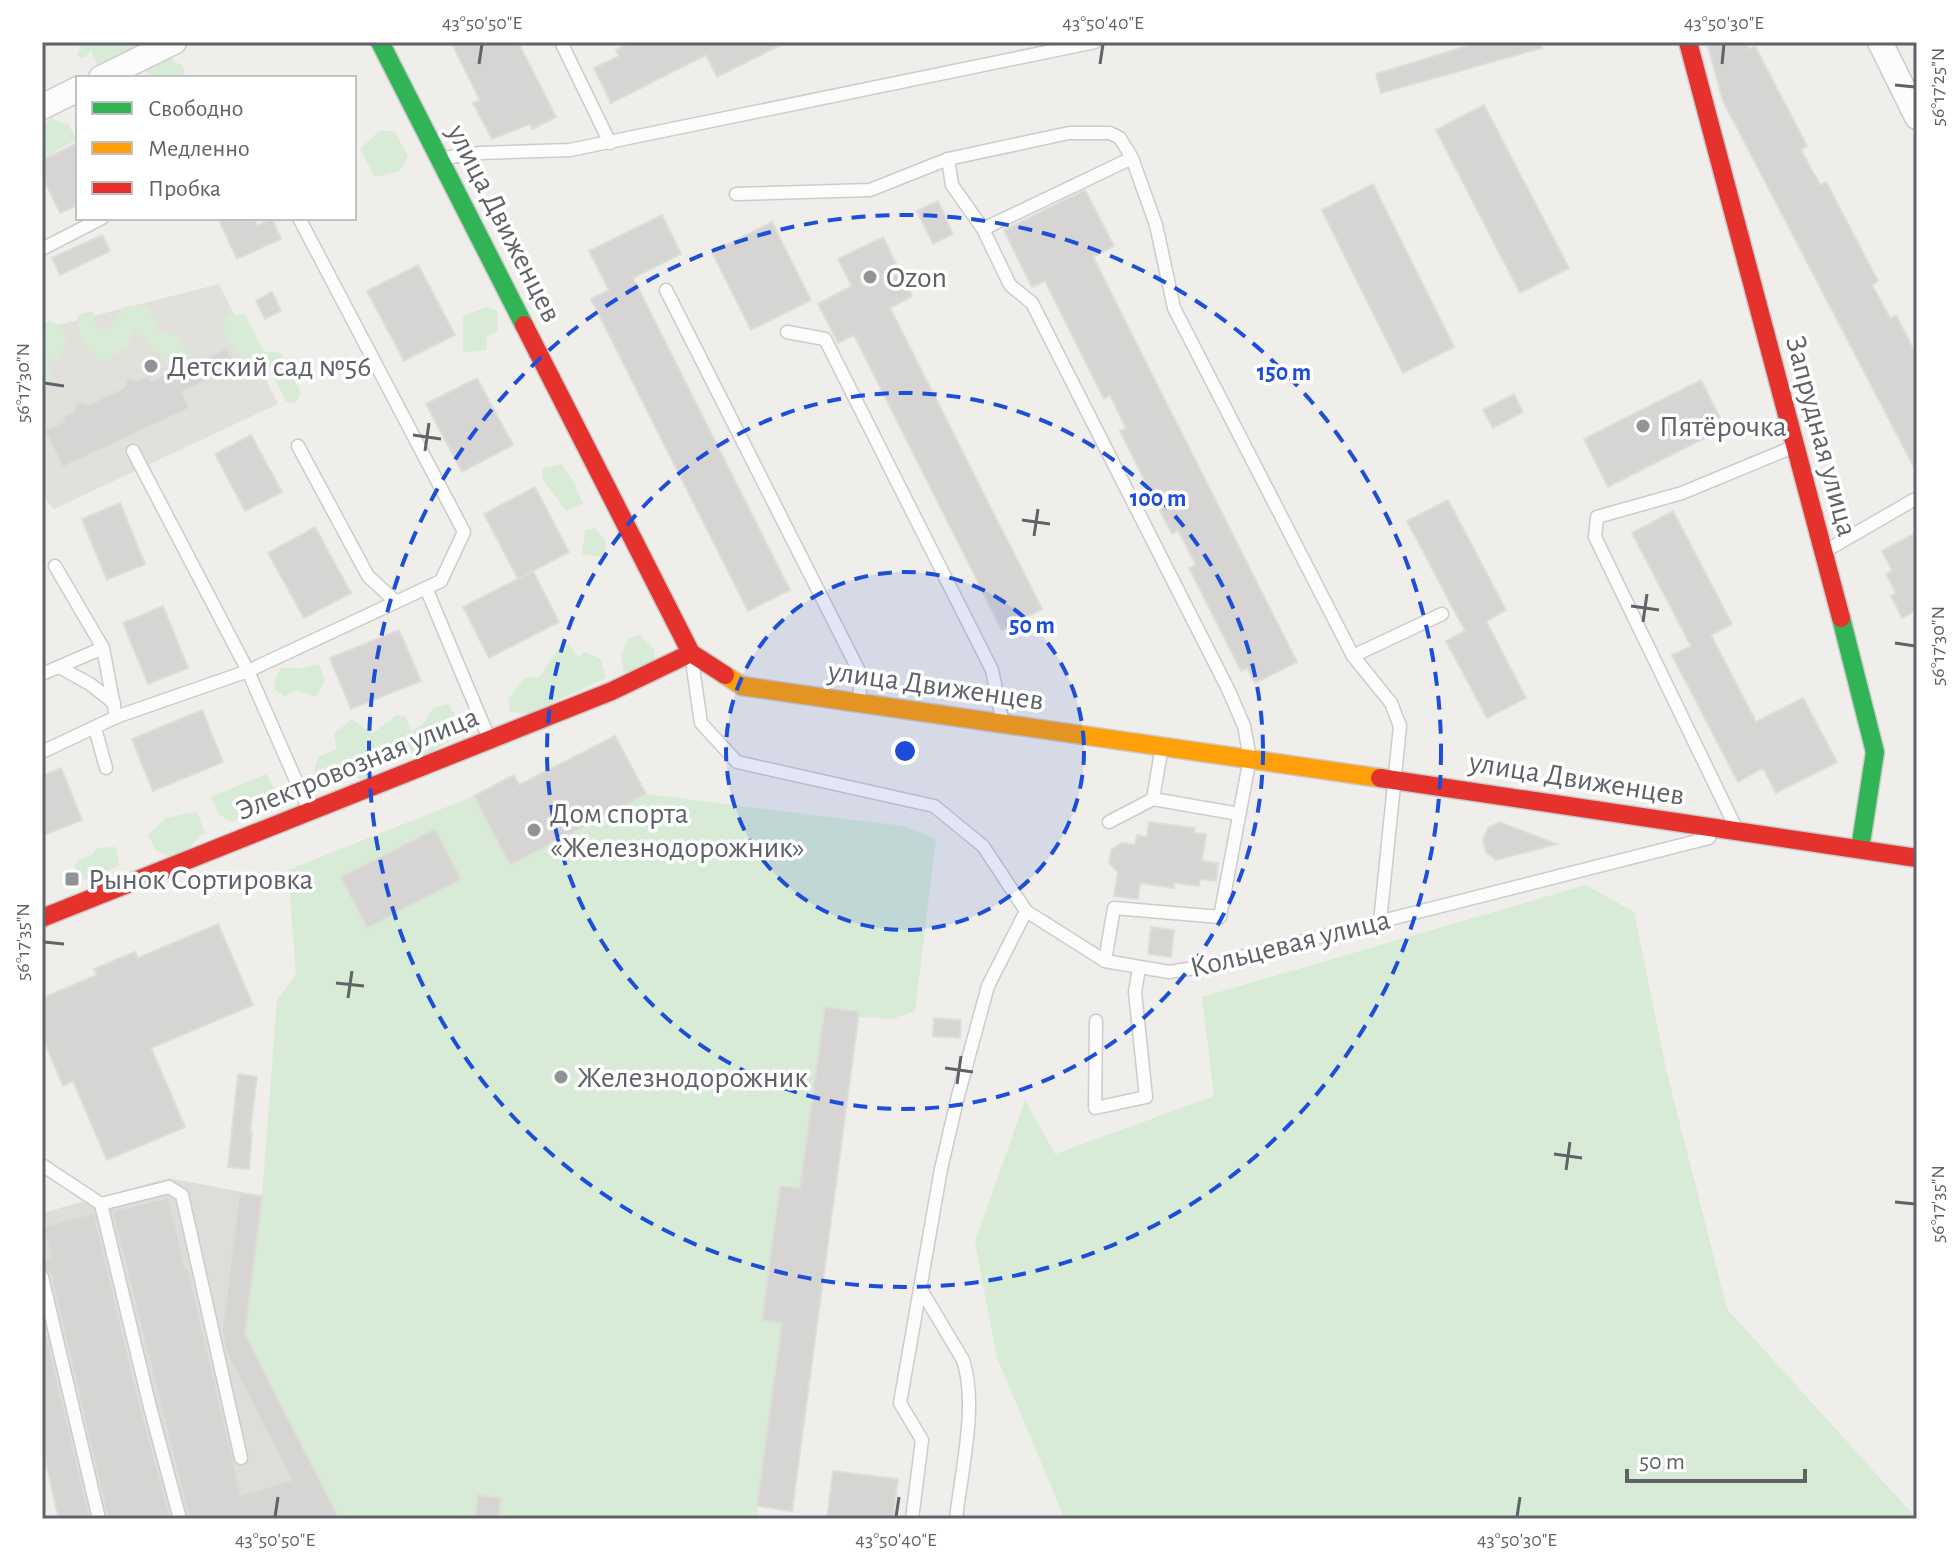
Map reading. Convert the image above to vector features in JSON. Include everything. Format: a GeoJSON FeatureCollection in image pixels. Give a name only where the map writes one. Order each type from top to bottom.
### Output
{"type":"FeatureCollection","features":[{"type":"Feature","properties":{"kind":"street"},"geometry":{"type":"LineString","coordinates":[[109,76],[174,42]]}},
{"type":"Feature","properties":{"kind":"street","name":"улица Движенцев"},"geometry":{"type":"LineString","coordinates":[[380,42],[691,653],[742,686],[1162,745],[1917,858]]}},
{"type":"Feature","properties":{"kind":"street","name":"Запрудная улица"},"geometry":{"type":"LineString","coordinates":[[1688,42],[1875,752],[1860,849]]}},
{"type":"Feature","properties":{"kind":"street"},"geometry":{"type":"LineString","coordinates":[[1880,42],[1917,117]]}},
{"type":"Feature","properties":{"kind":"street"},"geometry":{"type":"LineString","coordinates":[[42,107],[76,90]]}},
{"type":"Feature","properties":{"kind":"street","name":"Электровозная улица"},"geometry":{"type":"LineString","coordinates":[[42,918],[612,691],[691,653]]}},
{"type":"Feature","properties":{"kind":"lane"},"geometry":{"type":"LineString","coordinates":[[561,42],[610,143]]}},
{"type":"Feature","properties":{"kind":"lane"},"geometry":{"type":"LineString","coordinates":[[441,159],[480,153],[570,150],[610,143],[1095,42]]}},
{"type":"Feature","properties":{"kind":"lane"},"geometry":{"type":"LineString","coordinates":[[736,194],[870,190],[948,159],[1069,133],[1110,133],[1120,138],[1132,158],[1156,225],[1174,308],[1353,656],[1391,703],[1400,726],[1380,922]]}},
{"type":"Feature","properties":{"kind":"lane"},"geometry":{"type":"LineString","coordinates":[[983,229],[1132,158]]}},
{"type":"Feature","properties":{"kind":"lane"},"geometry":{"type":"LineString","coordinates":[[948,159],[952,185],[983,229],[1010,285],[1032,303],[1244,726],[1250,758],[1220,917],[1114,908],[1105,961]]}},
{"type":"Feature","properties":{"kind":"lane"},"geometry":{"type":"LineString","coordinates":[[42,249],[98,220]]}},
{"type":"Feature","properties":{"kind":"lane"},"geometry":{"type":"LineString","coordinates":[[42,752],[116,717],[248,671],[441,581],[464,532],[300,220]]}},
{"type":"Feature","properties":{"kind":"lane"},"geometry":{"type":"LineString","coordinates":[[666,290],[859,671],[860,702]]}},
{"type":"Feature","properties":{"kind":"lane"},"geometry":{"type":"LineString","coordinates":[[787,332],[825,339],[992,670],[1003,722]]}},
{"type":"Feature","properties":{"kind":"lane"},"geometry":{"type":"LineString","coordinates":[[298,446],[368,576],[396,602]]}},
{"type":"Feature","properties":{"kind":"lane"},"geometry":{"type":"LineString","coordinates":[[1737,831],[1595,537],[1597,517],[1682,493],[1796,446]]}},
{"type":"Feature","properties":{"kind":"lane"},"geometry":{"type":"LineString","coordinates":[[133,451],[248,671],[310,811]]}},
{"type":"Feature","properties":{"kind":"lane"},"geometry":{"type":"LineString","coordinates":[[1824,552],[1917,498]]}},
{"type":"Feature","properties":{"kind":"lane"},"geometry":{"type":"LineString","coordinates":[[55,566],[103,648],[116,717]]}},
{"type":"Feature","properties":{"kind":"lane"},"geometry":{"type":"LineString","coordinates":[[426,588],[490,740]]}},
{"type":"Feature","properties":{"kind":"lane"},"geometry":{"type":"LineString","coordinates":[[1353,656],[1442,614]]}},
{"type":"Feature","properties":{"kind":"lane"},"geometry":{"type":"LineString","coordinates":[[42,674],[103,648]]}},
{"type":"Feature","properties":{"kind":"lane","name":"Кольцевая улица"},"geometry":{"type":"LineString","coordinates":[[691,653],[701,723],[737,762],[934,806],[983,846],[1026,911],[1105,961],[1139,968],[1169,972],[1201,967],[1737,831]]}},
{"type":"Feature","properties":{"kind":"lane"},"geometry":{"type":"LineString","coordinates":[[59,667],[90,684],[114,703]]}},
{"type":"Feature","properties":{"kind":"lane"},"geometry":{"type":"LineString","coordinates":[[95,728],[106,768]]}},
{"type":"Feature","properties":{"kind":"lane"},"geometry":{"type":"LineString","coordinates":[[1153,799],[1162,745]]}},
{"type":"Feature","properties":{"kind":"lane"},"geometry":{"type":"LineString","coordinates":[[1109,822],[1153,799],[1239,814]]}},
{"type":"Feature","properties":{"kind":"lane"},"geometry":{"type":"LineString","coordinates":[[912,1519],[922,1440],[900,1403],[941,1169],[988,986],[1026,911]]}},
{"type":"Feature","properties":{"kind":"lane"},"geometry":{"type":"LineString","coordinates":[[1096,1021],[1095,1108],[1146,1097],[1135,992],[1139,968]]}},
{"type":"Feature","properties":{"kind":"lane"},"geometry":{"type":"LineString","coordinates":[[42,1166],[101,1204],[180,1519]]}},
{"type":"Feature","properties":{"kind":"lane"},"geometry":{"type":"LineString","coordinates":[[101,1204],[169,1187],[182,1195],[241,1458]]}},
{"type":"Feature","properties":{"kind":"lane"},"geometry":{"type":"LineString","coordinates":[[42,1277],[99,1519]]}},
{"type":"Feature","properties":{"kind":"lane"},"geometry":{"type":"LineString","coordinates":[[920,1288],[963,1360],[967,1373],[970,1398],[956,1519]]}},
{"type":"Feature","properties":{"kind":"shaded area","name":"Детский сад №56"},"geometry":{"type":"Polygon","coordinates":[[[219,284],[278,404],[54,509],[42,496],[42,329],[219,284]]]}},
{"type":"Feature","properties":{"kind":"shaded area"},"geometry":{"type":"Polygon","coordinates":[[[169,1178],[262,1196],[245,1334],[330,1501],[309,1513],[352,1519],[59,1519],[42,1445],[42,1213],[169,1178]]]}},
{"type":"Feature","properties":{"kind":"green space"},"geometry":{"type":"Polygon","coordinates":[[[81,42],[174,42],[173,62],[181,64],[185,70],[184,76],[151,76],[143,67],[129,71],[128,76],[101,76],[91,50],[84,58],[77,56],[81,42]]]}},
{"type":"Feature","properties":{"kind":"green space"},"geometry":{"type":"Polygon","coordinates":[[[51,118],[69,125],[76,140],[45,157],[42,151],[42,125],[51,118]]]}},
{"type":"Feature","properties":{"kind":"green space"},"geometry":{"type":"Polygon","coordinates":[[[379,131],[394,131],[408,156],[400,171],[375,177],[360,149],[379,131]]]}},
{"type":"Feature","properties":{"kind":"green space"},"geometry":{"type":"Polygon","coordinates":[[[124,306],[148,307],[160,331],[178,336],[205,379],[189,388],[135,330],[126,348],[101,363],[80,337],[78,315],[92,311],[99,330],[109,330],[124,306]]]}},
{"type":"Feature","properties":{"kind":"green space"},"geometry":{"type":"Polygon","coordinates":[[[487,307],[497,311],[498,330],[487,337],[486,350],[463,353],[463,316],[487,307]]]}},
{"type":"Feature","properties":{"kind":"green space"},"geometry":{"type":"Polygon","coordinates":[[[245,314],[264,352],[281,353],[301,393],[296,403],[286,402],[265,359],[244,362],[221,329],[229,315],[245,314]]]}},
{"type":"Feature","properties":{"kind":"green space"},"geometry":{"type":"Polygon","coordinates":[[[50,321],[62,326],[67,340],[60,359],[47,361],[51,378],[42,385],[42,323],[50,321]]]}},
{"type":"Feature","properties":{"kind":"green space"},"geometry":{"type":"Polygon","coordinates":[[[562,464],[583,504],[566,511],[542,478],[543,468],[562,464]]]}},
{"type":"Feature","properties":{"kind":"green space"},"geometry":{"type":"Polygon","coordinates":[[[595,528],[606,541],[605,558],[582,554],[585,530],[595,528]]]}},
{"type":"Feature","properties":{"kind":"green space"},"geometry":{"type":"Polygon","coordinates":[[[640,635],[655,650],[653,670],[624,672],[621,655],[629,638],[640,635]]]}},
{"type":"Feature","properties":{"kind":"green space"},"geometry":{"type":"Polygon","coordinates":[[[569,644],[578,657],[585,652],[601,659],[606,678],[527,714],[510,712],[508,699],[524,678],[539,677],[559,648],[569,644]]]}},
{"type":"Feature","properties":{"kind":"green space"},"geometry":{"type":"Polygon","coordinates":[[[319,664],[325,680],[316,697],[296,690],[285,696],[274,689],[282,667],[298,669],[319,664]]]}},
{"type":"Feature","properties":{"kind":"green space"},"geometry":{"type":"Polygon","coordinates":[[[448,704],[465,731],[427,755],[381,756],[365,780],[348,775],[323,787],[313,777],[318,757],[337,749],[334,734],[352,719],[372,734],[396,715],[406,717],[411,732],[424,723],[433,708],[448,704]]]}},
{"type":"Feature","properties":{"kind":"green space","name":"Железнодорожник"},"geometry":{"type":"Polygon","coordinates":[[[615,736],[646,794],[904,826],[936,839],[915,1011],[892,1019],[859,1017],[792,1511],[758,1506],[756,1519],[352,1519],[308,1513],[330,1501],[245,1334],[262,1196],[277,1000],[296,974],[288,870],[474,796],[514,775],[520,785],[615,736]]]}},
{"type":"Feature","properties":{"kind":"green space"},"geometry":{"type":"Polygon","coordinates":[[[266,774],[281,800],[231,822],[218,814],[211,797],[266,774]]]}},
{"type":"Feature","properties":{"kind":"green space"},"geometry":{"type":"Polygon","coordinates":[[[197,812],[205,833],[180,858],[176,861],[156,850],[148,835],[165,818],[197,812]]]}},
{"type":"Feature","properties":{"kind":"green space"},"geometry":{"type":"Polygon","coordinates":[[[116,847],[119,866],[85,880],[75,867],[78,860],[93,854],[97,848],[116,847]]]}},
{"type":"Feature","properties":{"kind":"green space"},"geometry":{"type":"Polygon","coordinates":[[[1586,885],[1634,912],[1667,1073],[1727,1309],[1917,1519],[1065,1519],[997,1358],[975,1242],[1025,1100],[1055,1154],[1214,1096],[1202,997],[1586,885]]]}},
{"type":"Feature","properties":{"kind":"building"},"geometry":{"type":"Polygon","coordinates":[[[451,42],[518,42],[556,117],[532,129],[530,124],[492,139],[473,103],[480,100],[451,42]]]}},
{"type":"Feature","properties":{"kind":"building"},"geometry":{"type":"Polygon","coordinates":[[[631,42],[786,42],[717,77],[706,55],[611,103],[594,68],[619,56],[616,50],[631,42]]]}},
{"type":"Feature","properties":{"kind":"building"},"geometry":{"type":"Polygon","coordinates":[[[1480,42],[1541,42],[1542,48],[1381,93],[1376,74],[1480,42]]]}},
{"type":"Feature","properties":{"kind":"building"},"geometry":{"type":"Polygon","coordinates":[[[1716,42],[1745,42],[1749,49],[1755,46],[1807,146],[1801,150],[1820,185],[1826,182],[1878,281],[1872,285],[1890,318],[1896,315],[1917,356],[1917,473],[1723,101],[1708,46],[1716,42]]]}},
{"type":"Feature","properties":{"kind":"building"},"geometry":{"type":"Polygon","coordinates":[[[1484,105],[1569,268],[1520,293],[1436,130],[1484,105]]]}},
{"type":"Feature","properties":{"kind":"building"},"geometry":{"type":"Polygon","coordinates":[[[76,144],[76,206],[60,213],[42,176],[42,160],[76,144]]]}},
{"type":"Feature","properties":{"kind":"building"},"geometry":{"type":"Polygon","coordinates":[[[1373,184],[1454,347],[1403,373],[1322,210],[1373,184]]]}},
{"type":"Feature","properties":{"kind":"building"},"geometry":{"type":"Polygon","coordinates":[[[1085,190],[1114,246],[1093,257],[1297,662],[1255,683],[1247,668],[1241,671],[1189,568],[1196,565],[1178,530],[1172,534],[1120,431],[1126,428],[1110,395],[1104,399],[1045,281],[1032,287],[1004,230],[1085,190]]]}},
{"type":"Feature","properties":{"kind":"building"},"geometry":{"type":"Polygon","coordinates":[[[938,201],[953,234],[933,244],[917,211],[938,201]]]}},
{"type":"Feature","properties":{"kind":"building"},"geometry":{"type":"Polygon","coordinates":[[[662,215],[681,254],[633,278],[790,590],[748,611],[591,299],[609,290],[589,251],[662,215]]]}},
{"type":"Feature","properties":{"kind":"building"},"geometry":{"type":"Polygon","coordinates":[[[219,220],[255,220],[257,226],[272,220],[281,239],[237,259],[219,220]]]}},
{"type":"Feature","properties":{"kind":"building"},"geometry":{"type":"Polygon","coordinates":[[[772,222],[811,300],[751,330],[712,252],[772,222]]]}},
{"type":"Feature","properties":{"kind":"building"},"geometry":{"type":"Polygon","coordinates":[[[102,235],[110,251],[60,275],[52,258],[102,235]]]}},
{"type":"Feature","properties":{"kind":"building"},"geometry":{"type":"Polygon","coordinates":[[[883,237],[912,296],[890,308],[1042,609],[1002,630],[854,335],[838,343],[818,304],[852,286],[838,259],[883,237]]]}},
{"type":"Feature","properties":{"kind":"building"},"geometry":{"type":"Polygon","coordinates":[[[418,265],[455,335],[404,361],[367,291],[418,265]]]}},
{"type":"Feature","properties":{"kind":"building"},"geometry":{"type":"Polygon","coordinates":[[[272,292],[281,311],[265,319],[256,301],[272,292]]]}},
{"type":"Feature","properties":{"kind":"building"},"geometry":{"type":"Polygon","coordinates":[[[227,348],[235,367],[182,392],[189,408],[63,467],[45,431],[65,421],[63,417],[74,412],[77,402],[88,405],[124,388],[128,378],[138,381],[149,376],[151,381],[227,348]]]}},
{"type":"Feature","properties":{"kind":"building"},"geometry":{"type":"Polygon","coordinates":[[[477,378],[513,445],[462,472],[426,404],[477,378]]]}},
{"type":"Feature","properties":{"kind":"building"},"geometry":{"type":"Polygon","coordinates":[[[1701,380],[1725,428],[1608,487],[1584,439],[1701,380]]]}},
{"type":"Feature","properties":{"kind":"building"},"geometry":{"type":"Polygon","coordinates":[[[1514,394],[1523,412],[1493,428],[1483,410],[1514,394]]]}},
{"type":"Feature","properties":{"kind":"building"},"geometry":{"type":"Polygon","coordinates":[[[251,435],[282,492],[245,511],[215,454],[251,435]]]}},
{"type":"Feature","properties":{"kind":"building"},"geometry":{"type":"Polygon","coordinates":[[[535,487],[569,552],[518,579],[484,514],[535,487]]]}},
{"type":"Feature","properties":{"kind":"building"},"geometry":{"type":"Polygon","coordinates":[[[1448,500],[1506,610],[1486,621],[1526,698],[1487,718],[1446,641],[1465,631],[1407,521],[1448,500]]]}},
{"type":"Feature","properties":{"kind":"building"},"geometry":{"type":"Polygon","coordinates":[[[120,503],[145,564],[107,580],[82,519],[120,503]]]}},
{"type":"Feature","properties":{"kind":"building"},"geometry":{"type":"Polygon","coordinates":[[[1673,511],[1732,624],[1711,635],[1756,722],[1803,698],[1837,762],[1776,793],[1763,768],[1738,782],[1672,655],[1691,646],[1632,533],[1673,511]]]}},
{"type":"Feature","properties":{"kind":"building"},"geometry":{"type":"Polygon","coordinates":[[[315,527],[351,593],[304,618],[268,553],[315,527]]]}},
{"type":"Feature","properties":{"kind":"building"},"geometry":{"type":"Polygon","coordinates":[[[1917,532],[1917,610],[1902,618],[1891,596],[1896,593],[1886,574],[1892,570],[1882,551],[1917,532]]]}},
{"type":"Feature","properties":{"kind":"building"},"geometry":{"type":"Polygon","coordinates":[[[533,571],[559,622],[489,658],[463,607],[533,571]]]}},
{"type":"Feature","properties":{"kind":"building"},"geometry":{"type":"Polygon","coordinates":[[[163,606],[188,668],[148,684],[123,623],[163,606]]]}},
{"type":"Feature","properties":{"kind":"building"},"geometry":{"type":"Polygon","coordinates":[[[399,630],[421,681],[351,709],[330,658],[399,630]]]}},
{"type":"Feature","properties":{"kind":"building"},"geometry":{"type":"Polygon","coordinates":[[[202,710],[223,762],[153,791],[132,739],[202,710]]]}},
{"type":"Feature","properties":{"kind":"building","name":"Дом спорта «Железнодорожник»"},"geometry":{"type":"Polygon","coordinates":[[[615,736],[646,794],[510,865],[474,796],[514,775],[519,785],[615,736]]]}},
{"type":"Feature","properties":{"kind":"building"},"geometry":{"type":"Polygon","coordinates":[[[61,768],[82,820],[42,836],[42,776],[61,768]]]}},
{"type":"Feature","properties":{"kind":"building"},"geometry":{"type":"Polygon","coordinates":[[[1149,822],[1195,828],[1194,833],[1206,834],[1202,861],[1218,863],[1216,881],[1200,879],[1199,886],[1174,883],[1174,888],[1140,883],[1138,899],[1114,896],[1118,872],[1109,863],[1111,850],[1122,843],[1135,845],[1137,835],[1147,837],[1149,822]]]}},
{"type":"Feature","properties":{"kind":"building"},"geometry":{"type":"Polygon","coordinates":[[[1499,822],[1557,844],[1496,860],[1486,852],[1483,840],[1488,828],[1499,822]]]}},
{"type":"Feature","properties":{"kind":"building"},"geometry":{"type":"Polygon","coordinates":[[[435,829],[461,879],[367,928],[341,877],[435,829]]]}},
{"type":"Feature","properties":{"kind":"building"},"geometry":{"type":"Polygon","coordinates":[[[218,924],[253,1005],[151,1048],[185,1127],[107,1160],[73,1081],[63,1086],[42,1036],[42,998],[97,975],[94,969],[115,960],[135,952],[138,958],[218,924]]]}},
{"type":"Feature","properties":{"kind":"building"},"geometry":{"type":"Polygon","coordinates":[[[1151,927],[1174,930],[1171,957],[1148,954],[1151,927]]]}},
{"type":"Feature","properties":{"kind":"building"},"geometry":{"type":"Polygon","coordinates":[[[825,1007],[859,1012],[792,1511],[757,1506],[782,1323],[762,1320],[780,1186],[800,1188],[825,1007]]]}},
{"type":"Feature","properties":{"kind":"building"},"geometry":{"type":"Polygon","coordinates":[[[934,1018],[961,1020],[960,1038],[933,1036],[934,1018]]]}},
{"type":"Feature","properties":{"kind":"building"},"geometry":{"type":"Polygon","coordinates":[[[238,1074],[257,1077],[249,1169],[228,1167],[238,1074]]]}},
{"type":"Feature","properties":{"kind":"building"},"geometry":{"type":"Polygon","coordinates":[[[239,1193],[262,1196],[245,1334],[339,1519],[189,1519],[112,1211],[169,1197],[241,1495],[291,1480],[226,1351],[222,1330],[239,1193]]]}},
{"type":"Feature","properties":{"kind":"building"},"geometry":{"type":"Polygon","coordinates":[[[94,1213],[171,1519],[108,1519],[51,1275],[42,1268],[42,1259],[51,1258],[43,1226],[94,1213]]]}},
{"type":"Feature","properties":{"kind":"building"},"geometry":{"type":"Polygon","coordinates":[[[42,1316],[90,1519],[59,1519],[56,1507],[42,1445],[42,1316]]]}},
{"type":"Feature","properties":{"kind":"building"},"geometry":{"type":"Polygon","coordinates":[[[833,1471],[898,1479],[893,1519],[827,1519],[833,1471]]]}},
{"type":"Feature","properties":{"kind":"building"},"geometry":{"type":"Polygon","coordinates":[[[478,1495],[501,1498],[498,1519],[475,1519],[478,1495]]]}},
{"type":"Feature","properties":{"kind":"traffic: fast"},"geometry":{"type":"LineString","coordinates":[[380,42],[524,325]]}},
{"type":"Feature","properties":{"kind":"traffic: fast"},"geometry":{"type":"LineString","coordinates":[[1841,618],[1875,752],[1860,849]]}},
{"type":"Feature","properties":{"kind":"traffic: slow"},"geometry":{"type":"LineString","coordinates":[[725,675],[742,686],[1380,778]]}},
{"type":"Feature","properties":{"kind":"traffic: jam"},"geometry":{"type":"LineString","coordinates":[[1688,42],[1841,618]]}},
{"type":"Feature","properties":{"kind":"traffic: jam"},"geometry":{"type":"LineString","coordinates":[[524,325],[691,653],[725,675]]}},
{"type":"Feature","properties":{"kind":"traffic: jam"},"geometry":{"type":"LineString","coordinates":[[42,918],[612,691],[691,653]]}},
{"type":"Feature","properties":{"kind":"traffic: jam"},"geometry":{"type":"LineString","coordinates":[[1380,778],[1917,858]]}},
{"type":"Feature","properties":{"kind":"place","name":"Ozon"},"geometry":{"type":"Point","coordinates":[870,277]}},
{"type":"Feature","properties":{"kind":"place","name":"Детский сад №56"},"geometry":{"type":"Point","coordinates":[151,366]}},
{"type":"Feature","properties":{"kind":"place","name":"Пятёрочка"},"geometry":{"type":"Point","coordinates":[1643,426]}},
{"type":"Feature","properties":{"kind":"place","name":"Дом спорта «Железнодорожник»"},"geometry":{"type":"Point","coordinates":[534,830]}},
{"type":"Feature","properties":{"kind":"place","name":"Рынок Сортировка"},"geometry":{"type":"Point","coordinates":[72,879]}},
{"type":"Feature","properties":{"kind":"place","name":"Железнодорожник"},"geometry":{"type":"Point","coordinates":[561,1077]}}]}
